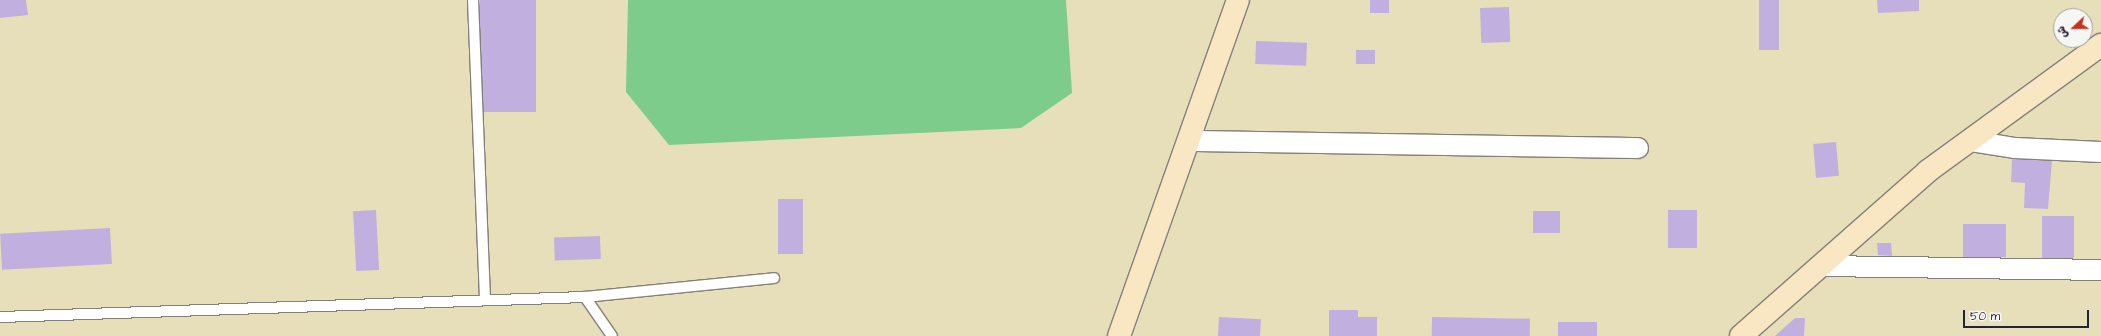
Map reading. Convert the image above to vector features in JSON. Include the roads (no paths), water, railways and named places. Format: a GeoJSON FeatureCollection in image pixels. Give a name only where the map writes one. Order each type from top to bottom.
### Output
{"type":"FeatureCollection","features":[{"type":"Feature","properties":{"kind":"street"},"geometry":{"type":"LineString","coordinates":[[1119,336],[1190,141],[1238,0]]}},
{"type":"Feature","properties":{"kind":"street"},"geometry":{"type":"LineString","coordinates":[[1741,336],[1928,171],[2101,45]]}},
{"type":"Feature","properties":{"kind":"street"},"geometry":{"type":"LineString","coordinates":[[1190,141],[1638,148]]}},
{"type":"Feature","properties":{"kind":"street"},"geometry":{"type":"LineString","coordinates":[[1970,141],[2015,148],[2101,152]]}},
{"type":"Feature","properties":{"kind":"street"},"geometry":{"type":"LineString","coordinates":[[1820,266],[2101,270]]}},
{"type":"Feature","properties":{"kind":"lane"},"geometry":{"type":"LineString","coordinates":[[473,0],[484,298]]}},
{"type":"Feature","properties":{"kind":"lane"},"geometry":{"type":"LineString","coordinates":[[0,317],[484,298],[585,297],[774,278]]}},
{"type":"Feature","properties":{"kind":"lane"},"geometry":{"type":"LineString","coordinates":[[585,297],[612,336]]}}]}
